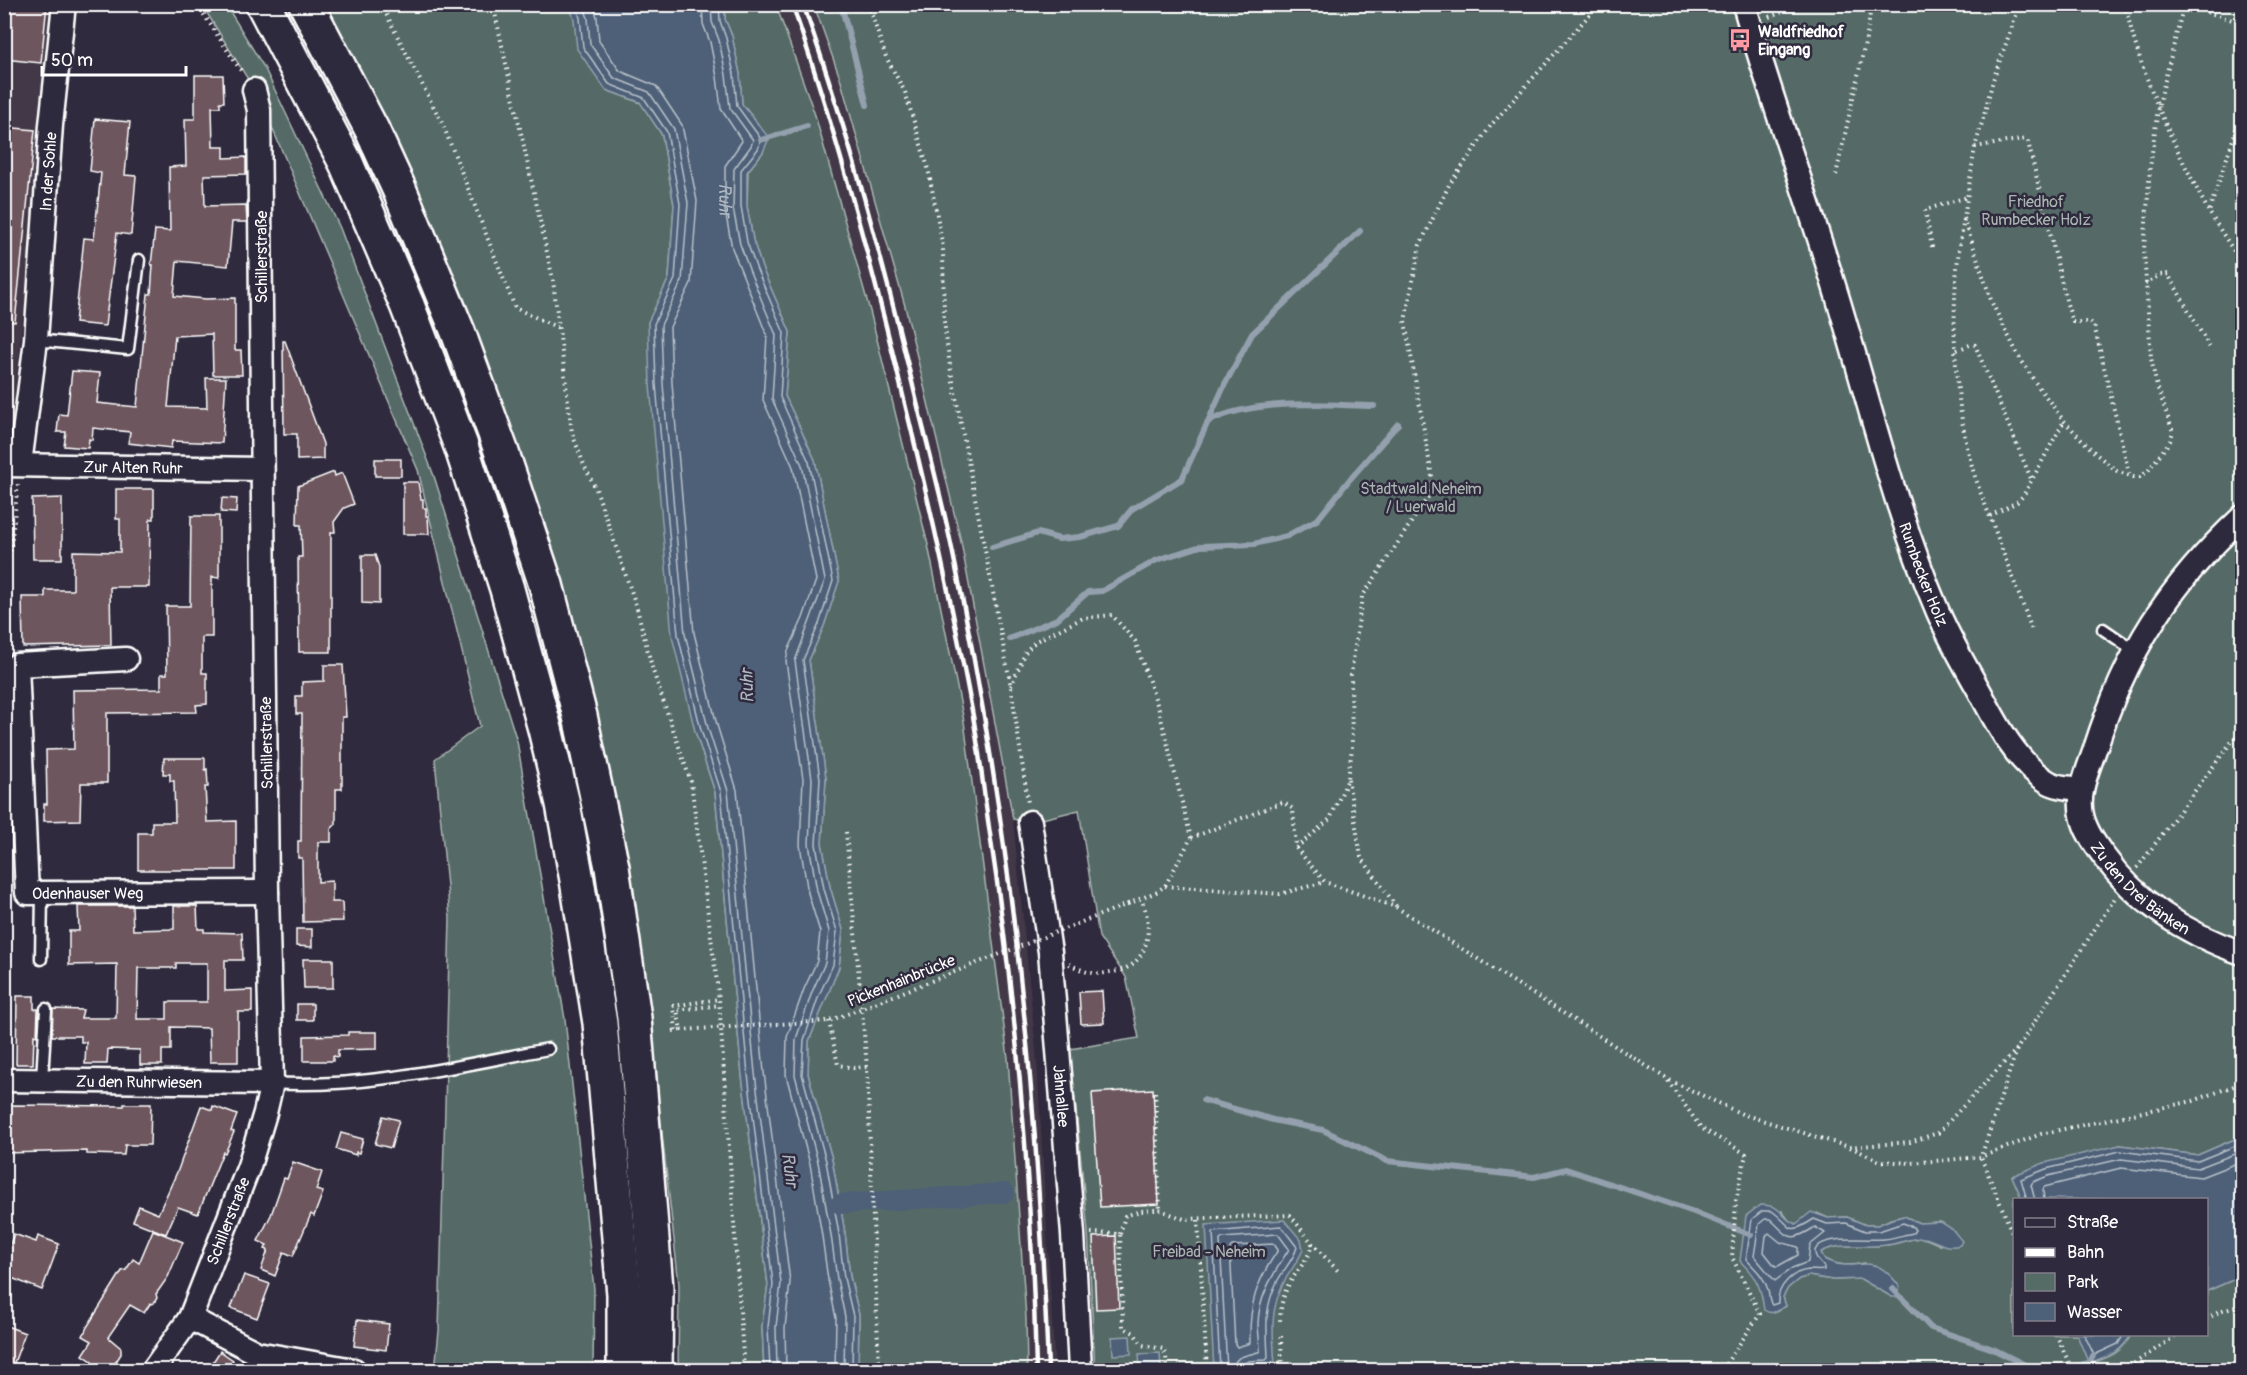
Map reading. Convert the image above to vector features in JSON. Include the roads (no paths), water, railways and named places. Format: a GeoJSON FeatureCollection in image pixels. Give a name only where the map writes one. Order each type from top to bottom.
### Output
{"type":"FeatureCollection","features":[{"type":"Feature","properties":{"kind":"highway"},"geometry":{"type":"LineString","coordinates":[[263,4],[346,163],[406,305],[461,446],[507,589],[545,729],[563,804],[600,1023],[624,1294],[624,1371]]}},
{"type":"Feature","properties":{"kind":"highway"},"geometry":{"type":"LineString","coordinates":[[306,4],[372,130],[400,191],[458,332],[501,450],[546,585],[580,716],[612,867],[634,1018],[656,1288],[655,1371]]}},
{"type":"Feature","properties":{"kind":"street","name":"In der Sohle"},"geometry":{"type":"LineString","coordinates":[[12,465],[36,340],[51,126],[64,4]]}},
{"type":"Feature","properties":{"kind":"street","name":"Rumbecker Holz"},"geometry":{"type":"LineString","coordinates":[[1747,15],[1831,276],[1896,495],[1938,613],[1991,713],[2026,763],[2039,776],[2055,786],[2082,788]]}},
{"type":"Feature","properties":{"kind":"street","name":"Schillerstraße"},"geometry":{"type":"LineString","coordinates":[[153,1371],[190,1318],[249,1166],[266,1113],[272,1083],[267,892],[259,110],[254,90]]}},
{"type":"Feature","properties":{"kind":"street","name":"Zur Alten Ruhr"},"geometry":{"type":"LineString","coordinates":[[12,465],[262,469]]}},
{"type":"Feature","properties":{"kind":"street"},"geometry":{"type":"LineString","coordinates":[[2082,788],[2115,694],[2135,651],[2179,582],[2242,517]]}},
{"type":"Feature","properties":{"kind":"street","name":"Odenhauser Weg"},"geometry":{"type":"LineString","coordinates":[[126,659],[17,665],[27,893],[267,892]]}},
{"type":"Feature","properties":{"kind":"street","name":"Zu den Drei Bänken"},"geometry":{"type":"LineString","coordinates":[[2082,788],[2080,804],[2085,825],[2094,842],[2126,883],[2170,921],[2217,945],[2242,953]]}},
{"type":"Feature","properties":{"kind":"street","name":"Jahnallee"},"geometry":{"type":"LineString","coordinates":[[1030,822],[1051,963],[1073,1234],[1080,1371]]}},
{"type":"Feature","properties":{"kind":"street","name":"Zu den Ruhrwiesen"},"geometry":{"type":"LineString","coordinates":[[4,1080],[272,1083]]}},
{"type":"Feature","properties":{"kind":"street"},"geometry":{"type":"LineString","coordinates":[[190,1318],[257,1353],[354,1371]]}},
{"type":"Feature","properties":{"kind":"lane"},"geometry":{"type":"LineString","coordinates":[[36,340],[128,349],[139,260]]}},
{"type":"Feature","properties":{"kind":"lane"},"geometry":{"type":"LineString","coordinates":[[2103,629],[2135,651]]}},
{"type":"Feature","properties":{"kind":"lane"},"geometry":{"type":"LineString","coordinates":[[41,959],[42,893]]}},
{"type":"Feature","properties":{"kind":"lane"},"geometry":{"type":"LineString","coordinates":[[42,1080],[46,1009]]}},
{"type":"Feature","properties":{"kind":"lane"},"geometry":{"type":"LineString","coordinates":[[272,1083],[300,1085],[402,1076],[548,1049]]}},
{"type":"Feature","properties":{"kind":"water","name":"Ruhr"},"geometry":{"type":"Polygon","coordinates":[[[569,5],[725,5],[725,19],[732,36],[740,74],[742,104],[769,138],[763,152],[747,172],[747,206],[753,240],[762,268],[790,332],[785,396],[815,460],[839,581],[824,626],[809,660],[826,778],[822,843],[830,887],[843,930],[839,967],[809,1041],[808,1074],[832,1159],[850,1277],[859,1315],[858,1370],[764,1370],[762,1326],[768,1285],[742,1075],[715,792],[695,731],[672,636],[650,385],[648,322],[669,278],[674,205],[662,135],[640,102],[606,90],[577,49],[574,19],[569,5]]]}},
{"type":"Feature","properties":{"kind":"water"},"geometry":{"type":"Polygon","coordinates":[[[2242,1136],[2242,1276],[2208,1291],[2208,1198],[2022,1198],[2012,1176],[2044,1163],[2120,1145],[2198,1155],[2242,1136]]]}},
{"type":"Feature","properties":{"kind":"water"},"geometry":{"type":"Polygon","coordinates":[[[1760,1205],[1778,1209],[1796,1224],[1811,1212],[1828,1218],[1847,1217],[1866,1225],[1878,1225],[1904,1216],[1919,1223],[1941,1222],[1952,1229],[1962,1241],[1960,1245],[1950,1246],[1919,1238],[1886,1245],[1845,1246],[1829,1249],[1821,1252],[1824,1259],[1836,1264],[1872,1264],[1880,1267],[1900,1287],[1897,1297],[1892,1297],[1861,1279],[1833,1280],[1809,1276],[1799,1279],[1788,1288],[1783,1297],[1786,1306],[1770,1312],[1764,1310],[1760,1288],[1740,1261],[1746,1216],[1760,1205]]]}},
{"type":"Feature","properties":{"kind":"water"},"geometry":{"type":"Polygon","coordinates":[[[1284,1220],[1301,1240],[1303,1249],[1279,1292],[1276,1303],[1273,1323],[1275,1365],[1214,1370],[1206,1225],[1284,1220]]]}},
{"type":"Feature","properties":{"kind":"water"},"geometry":{"type":"Polygon","coordinates":[[[1130,1336],[1131,1354],[1113,1355],[1112,1337],[1130,1336]]]}},
{"type":"Feature","properties":{"kind":"water"},"geometry":{"type":"Polygon","coordinates":[[[2077,1336],[2130,1336],[2118,1350],[2089,1364],[2077,1336]]]}},
{"type":"Feature","properties":{"kind":"water"},"geometry":{"type":"Polygon","coordinates":[[[1160,1353],[1161,1370],[1140,1370],[1139,1354],[1160,1353]]]}},
{"type":"Feature","properties":{"kind":"waterway"},"geometry":{"type":"LineString","coordinates":[[841,4],[867,105]]}},
{"type":"Feature","properties":{"kind":"waterway"},"geometry":{"type":"LineString","coordinates":[[761,140],[807,126]]}},
{"type":"Feature","properties":{"kind":"waterway"},"geometry":{"type":"LineString","coordinates":[[992,547],[1038,533],[1059,539],[1080,537],[1118,526],[1132,509],[1182,479],[1225,384],[1252,334],[1360,231]]}},
{"type":"Feature","properties":{"kind":"waterway"},"geometry":{"type":"LineString","coordinates":[[1209,421],[1248,409],[1290,404],[1374,406]]}},
{"type":"Feature","properties":{"kind":"waterway"},"geometry":{"type":"LineString","coordinates":[[1009,639],[1057,619],[1088,592],[1102,591],[1157,560],[1201,546],[1254,544],[1287,536],[1318,519],[1398,424]]}},
{"type":"Feature","properties":{"kind":"waterway"},"geometry":{"type":"LineString","coordinates":[[1203,1100],[1273,1120],[1323,1130],[1387,1161],[1534,1177],[1566,1169],[1694,1212],[1751,1235]]}},
{"type":"Feature","properties":{"kind":"waterway"},"geometry":{"type":"LineString","coordinates":[[840,1204],[1005,1193]]}},
{"type":"Feature","properties":{"kind":"waterway"},"geometry":{"type":"LineString","coordinates":[[1893,1289],[1931,1328],[1993,1349],[2035,1370]]}},
{"type":"Feature","properties":{"kind":"waterway"},"geometry":{"type":"LineString","coordinates":[[2066,1370],[2090,1362],[2093,1356]]}},
{"type":"Feature","properties":{"kind":"railway"},"geometry":{"type":"LineString","coordinates":[[792,4],[840,154],[881,306],[933,523],[973,716],[1000,901],[1022,1101],[1031,1236],[1036,1370]]}},
{"type":"Feature","properties":{"kind":"railway"},"geometry":{"type":"LineString","coordinates":[[803,4],[837,106],[895,312],[948,528],[982,702],[1006,862],[1025,1022],[1038,1182],[1048,1370]]}},
{"type":"Feature","properties":{"kind":"place","name":"Waldfriedhof Eingang"},"geometry":{"type":"Point","coordinates":[1740,40]}},
{"type":"Feature","properties":{"kind":"park label","name":"Friedhof Rumbecker Holz"},"geometry":{"type":"Point","coordinates":[2036,210]}},
{"type":"Feature","properties":{"kind":"park label","name":"Stadtwald Neheim / Luerwald"},"geometry":{"type":"Point","coordinates":[1421,497]}},
{"type":"Feature","properties":{"kind":"park label","name":"Freibad - Neheim"},"geometry":{"type":"Point","coordinates":[1209,1251]}}]}
